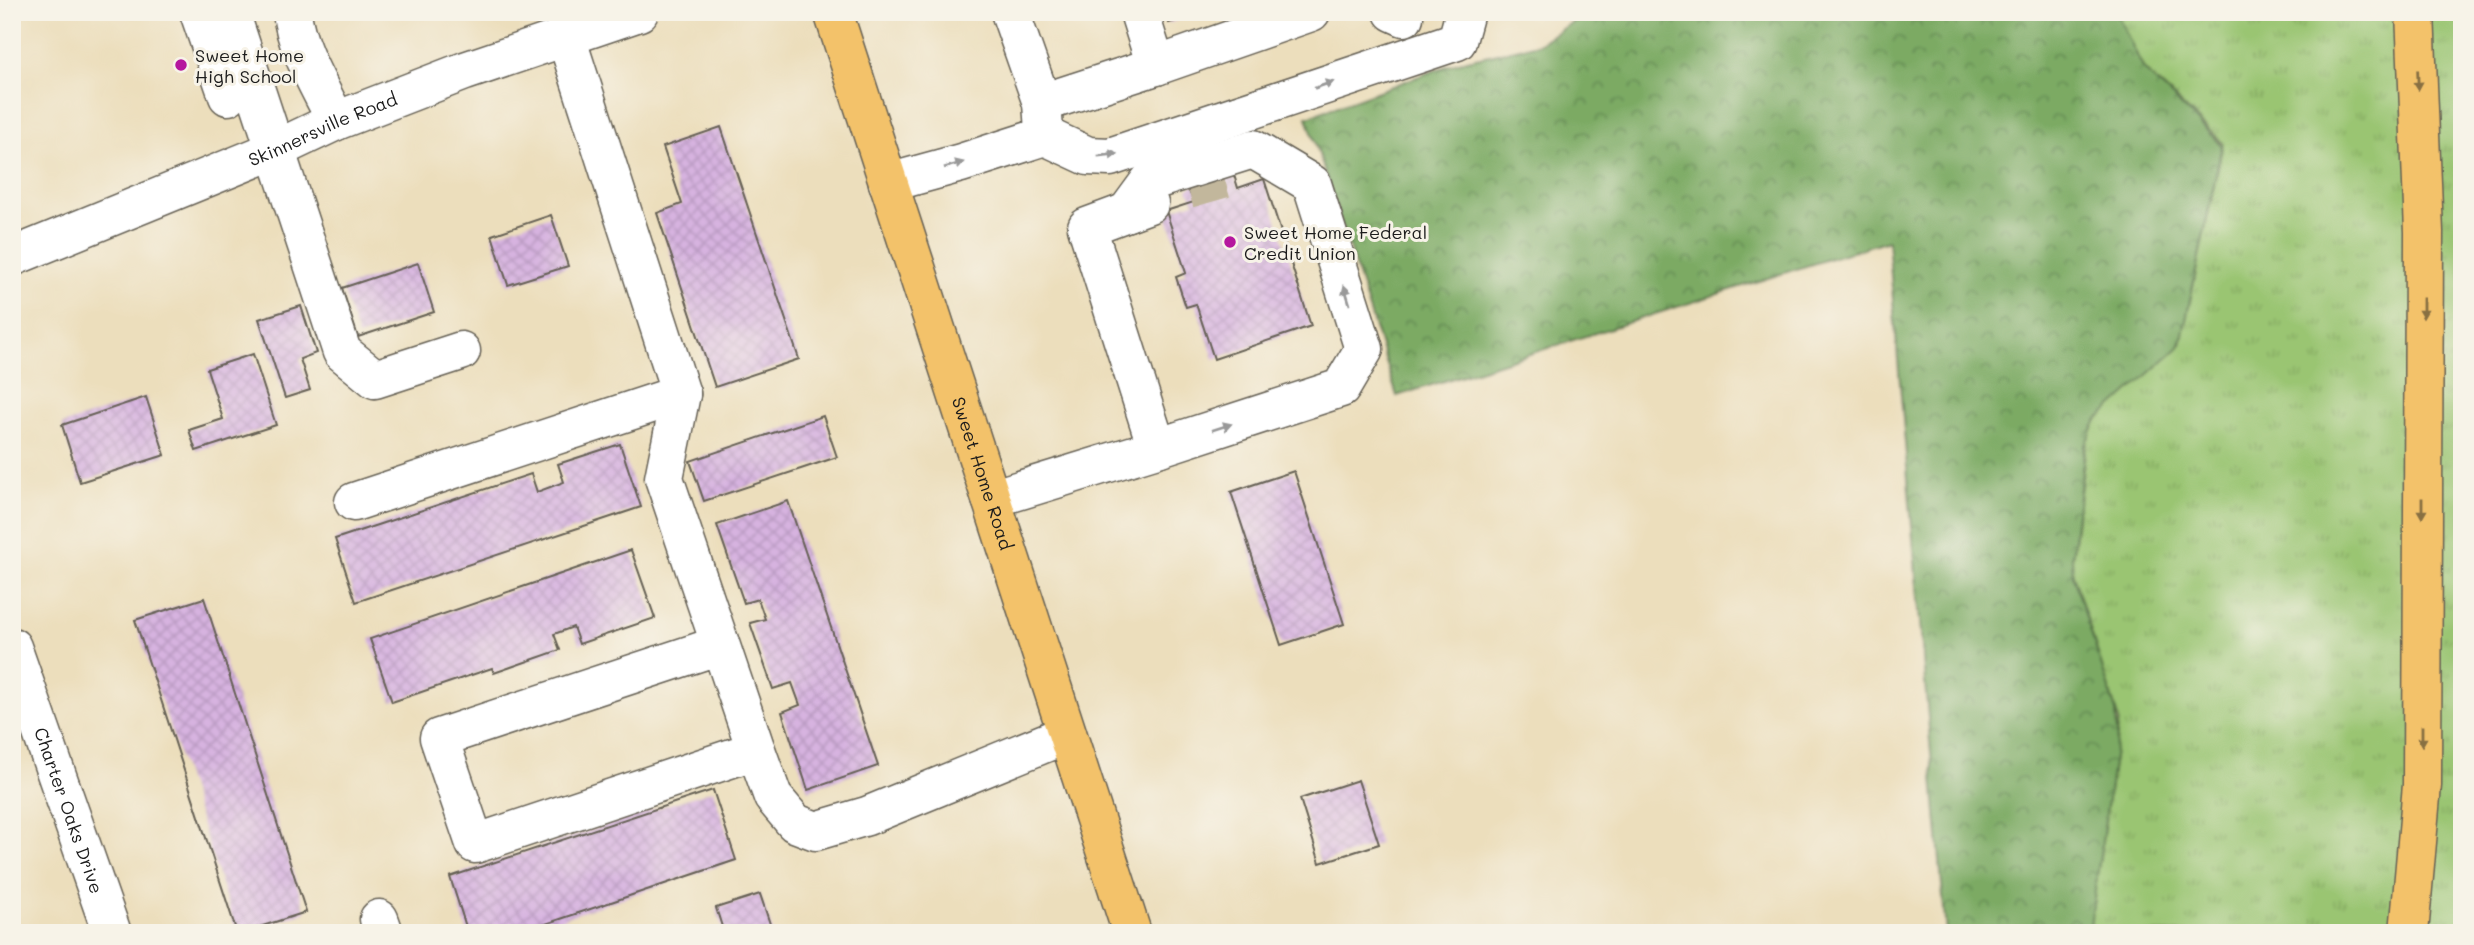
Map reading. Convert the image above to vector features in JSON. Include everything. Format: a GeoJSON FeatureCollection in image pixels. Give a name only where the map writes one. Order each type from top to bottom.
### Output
{"type":"FeatureCollection","features":[{"type":"Feature","properties":{"kind":"main road","name":"Sweet Home Road"},"geometry":{"type":"LineString","coordinates":[[833,12],[1132,933]]}},
{"type":"Feature","properties":{"kind":"main road"},"geometry":{"type":"LineString","coordinates":[[2409,933],[2422,771],[2424,232],[2415,12]]}},
{"type":"Feature","properties":{"kind":"street"},"geometry":{"type":"LineString","coordinates":[[199,12],[228,96]]}},
{"type":"Feature","properties":{"kind":"street"},"geometry":{"type":"LineString","coordinates":[[230,12],[342,352],[375,379],[461,351]]}},
{"type":"Feature","properties":{"kind":"street"},"geometry":{"type":"LineString","coordinates":[[292,12],[306,60],[336,121]]}},
{"type":"Feature","properties":{"kind":"street","name":"Skinnersville Road"},"geometry":{"type":"LineString","coordinates":[[12,257],[277,149],[336,121],[465,71],[639,12]]}},
{"type":"Feature","properties":{"kind":"street"},"geometry":{"type":"LineString","coordinates":[[1010,12],[1043,119],[1088,156],[1110,157],[1457,41],[1465,12]]}},
{"type":"Feature","properties":{"kind":"street"},"geometry":{"type":"LineString","coordinates":[[1139,12],[1156,66]]}},
{"type":"Feature","properties":{"kind":"street"},"geometry":{"type":"LineString","coordinates":[[888,183],[961,163],[1043,119],[1156,66],[1311,12]]}},
{"type":"Feature","properties":{"kind":"street"},"geometry":{"type":"LineString","coordinates":[[566,37],[681,394],[664,478],[773,797],[795,823],[816,831],[867,817],[1068,734]]}},
{"type":"Feature","properties":{"kind":"street"},"geometry":{"type":"LineString","coordinates":[[991,499],[1157,449],[1341,388],[1364,349],[1312,184],[1253,149],[1149,182],[1127,212]]}},
{"type":"Feature","properties":{"kind":"street"},"geometry":{"type":"LineString","coordinates":[[1233,176],[1282,166]]}},
{"type":"Feature","properties":{"kind":"street"},"geometry":{"type":"LineString","coordinates":[[1157,449],[1087,227],[1188,189]]}},
{"type":"Feature","properties":{"kind":"street"},"geometry":{"type":"LineString","coordinates":[[354,502],[681,394]]}},
{"type":"Feature","properties":{"kind":"street"},"geometry":{"type":"LineString","coordinates":[[720,645],[439,738],[475,844],[756,750]]}},
{"type":"Feature","properties":{"kind":"street","name":"Charter Oaks Drive"},"geometry":{"type":"LineString","coordinates":[[12,647],[112,933]]}},
{"type":"Feature","properties":{"kind":"green space"},"geometry":{"type":"Polygon","coordinates":[[[1588,12],[2116,12],[2144,70],[2222,145],[2179,347],[2097,420],[2085,445],[2072,557],[2073,576],[2116,711],[2117,736],[2089,933],[1946,933],[1888,240],[1397,396],[1307,117],[1458,62],[1538,44],[1588,12]]]}},
{"type":"Feature","properties":{"kind":"green space"},"geometry":{"type":"Polygon","coordinates":[[[2116,12],[2462,12],[2462,933],[2089,933],[2119,721],[2071,568],[2088,428],[2181,344],[2223,143],[2144,70],[2116,12]]]}},
{"type":"Feature","properties":{"kind":"building"},"geometry":{"type":"Polygon","coordinates":[[[1166,12],[1200,12],[1200,13],[1169,23],[1166,12]]]}},
{"type":"Feature","properties":{"kind":"building"},"geometry":{"type":"Polygon","coordinates":[[[721,127],[799,359],[715,387],[657,213],[682,204],[663,147],[721,127]]]}},
{"type":"Feature","properties":{"kind":"building","name":"Sweet Home Federal Credit Union"},"geometry":{"type":"Polygon","coordinates":[[[1230,162],[1238,188],[1264,179],[1311,326],[1214,359],[1196,304],[1186,307],[1176,277],[1186,273],[1166,211],[1194,202],[1188,189],[1230,162]]]}},
{"type":"Feature","properties":{"kind":"building"},"geometry":{"type":"Polygon","coordinates":[[[551,215],[568,266],[508,285],[492,235],[551,215]]]}},
{"type":"Feature","properties":{"kind":"building"},"geometry":{"type":"Polygon","coordinates":[[[418,263],[434,312],[358,337],[342,288],[418,263]]]}},
{"type":"Feature","properties":{"kind":"building"},"geometry":{"type":"Polygon","coordinates":[[[301,306],[316,353],[300,359],[310,390],[285,398],[259,319],[301,306]]]}},
{"type":"Feature","properties":{"kind":"building"},"geometry":{"type":"Polygon","coordinates":[[[253,354],[276,425],[196,451],[189,430],[223,419],[207,369],[253,354]]]}},
{"type":"Feature","properties":{"kind":"building"},"geometry":{"type":"Polygon","coordinates":[[[146,397],[165,455],[80,482],[62,425],[146,397]]]}},
{"type":"Feature","properties":{"kind":"building"},"geometry":{"type":"Polygon","coordinates":[[[823,416],[837,457],[704,501],[690,461],[823,416]]]}},
{"type":"Feature","properties":{"kind":"building"},"geometry":{"type":"Polygon","coordinates":[[[620,444],[641,507],[356,602],[335,539],[531,474],[537,492],[564,482],[558,464],[620,444]]]}},
{"type":"Feature","properties":{"kind":"building"},"geometry":{"type":"Polygon","coordinates":[[[1294,471],[1344,624],[1281,645],[1231,492],[1294,471]]]}},
{"type":"Feature","properties":{"kind":"building"},"geometry":{"type":"Polygon","coordinates":[[[788,501],[878,766],[808,790],[782,712],[800,705],[792,683],[773,689],[750,623],[765,619],[758,599],[744,603],[717,525],[788,501]]]}},
{"type":"Feature","properties":{"kind":"building"},"geometry":{"type":"Polygon","coordinates":[[[631,550],[655,618],[579,644],[573,627],[554,634],[560,650],[494,673],[492,668],[392,702],[370,639],[631,550]]]}},
{"type":"Feature","properties":{"kind":"building"},"geometry":{"type":"Polygon","coordinates":[[[204,598],[306,912],[241,933],[237,933],[135,620],[204,598]]]}},
{"type":"Feature","properties":{"kind":"building"},"geometry":{"type":"Polygon","coordinates":[[[1358,780],[1379,844],[1320,863],[1300,799],[1358,780]]]}},
{"type":"Feature","properties":{"kind":"building"},"geometry":{"type":"Polygon","coordinates":[[[713,790],[736,860],[519,933],[468,933],[450,877],[713,790]]]}},
{"type":"Feature","properties":{"kind":"building"},"geometry":{"type":"Polygon","coordinates":[[[760,894],[773,933],[724,933],[716,908],[760,894]]]}},
{"type":"Feature","properties":{"kind":"tunnel"},"geometry":{"type":"LineString","coordinates":[[1188,189],[1233,176]]}},
{"type":"Feature","properties":{"kind":"place","name":"Sweet Home High School"},"geometry":{"type":"Point","coordinates":[181,65]}},
{"type":"Feature","properties":{"kind":"place","name":"Sweet Home Federal Credit Union"},"geometry":{"type":"Point","coordinates":[1230,242]}}]}
